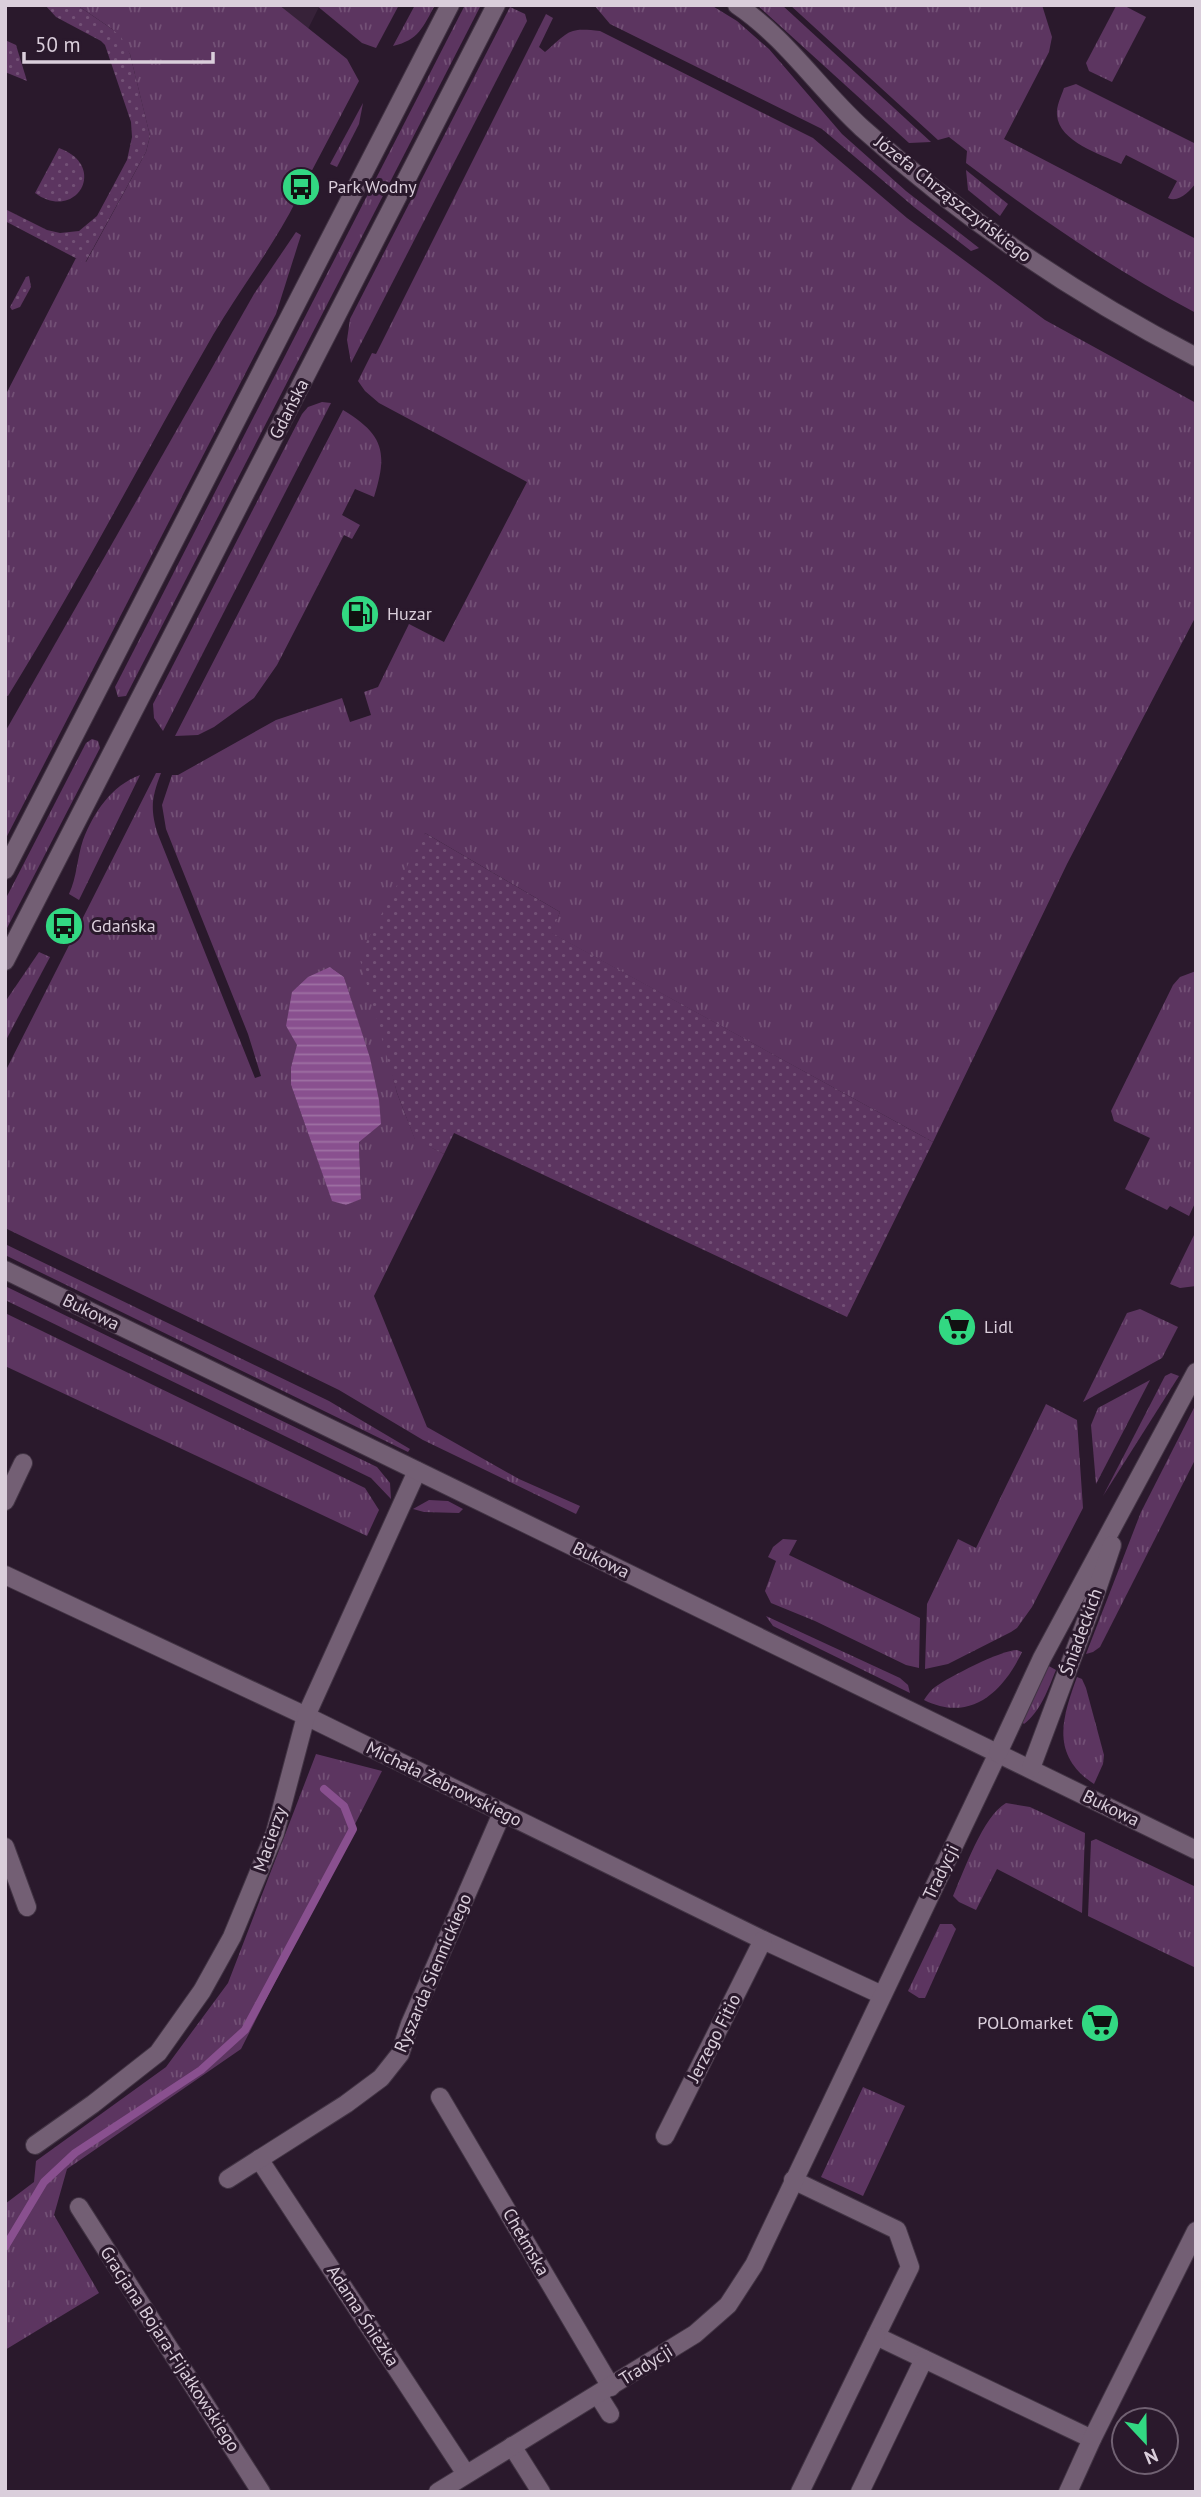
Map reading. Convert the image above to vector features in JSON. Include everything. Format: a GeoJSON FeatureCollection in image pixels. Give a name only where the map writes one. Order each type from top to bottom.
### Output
{"type":"FeatureCollection","features":[{"type":"Feature","properties":{"kind":"street"},"geometry":{"type":"LineString","coordinates":[[5,870],[450,5]]}},
{"type":"Feature","properties":{"kind":"street","name":"Gdańska"},"geometry":{"type":"LineString","coordinates":[[5,961],[496,5]]}},
{"type":"Feature","properties":{"kind":"street","name":"Józefa Chrząszczyńskiego"},"geometry":{"type":"LineString","coordinates":[[737,5],[795,57],[861,127],[999,238],[1094,301],[1196,357]]}},
{"type":"Feature","properties":{"kind":"street","name":"Bukowa"},"geometry":{"type":"LineString","coordinates":[[5,1270],[1196,1850]]}},
{"type":"Feature","properties":{"kind":"street","name":"Śniadeckich"},"geometry":{"type":"LineString","coordinates":[[998,1753],[1042,1658],[1196,1372]]}},
{"type":"Feature","properties":{"kind":"street"},"geometry":{"type":"LineString","coordinates":[[5,1501],[23,1463]]}},
{"type":"Feature","properties":{"kind":"street","name":"Macierzy"},"geometry":{"type":"LineString","coordinates":[[35,2145],[158,2053],[202,1991],[232,1937],[275,1833],[306,1716],[417,1471]]}},
{"type":"Feature","properties":{"kind":"street","name":"Śniadeckich"},"geometry":{"type":"LineString","coordinates":[[1031,1768],[1129,1496]]}},
{"type":"Feature","properties":{"kind":"street","name":"Michała Żebrowskiego"},"geometry":{"type":"LineString","coordinates":[[5,1575],[306,1716],[762,1940],[882,1995]]}},
{"type":"Feature","properties":{"kind":"street","name":"Tradycji"},"geometry":{"type":"LineString","coordinates":[[438,2492],[695,2334],[727,2305],[754,2265],[998,1753]]}},
{"type":"Feature","properties":{"kind":"street","name":"Ryszarda Siennickiego"},"geometry":{"type":"LineString","coordinates":[[228,2179],[355,2098],[381,2078],[400,2054],[410,2024],[502,1813]]}},
{"type":"Feature","properties":{"kind":"street"},"geometry":{"type":"LineString","coordinates":[[5,1847],[27,1907]]}},
{"type":"Feature","properties":{"kind":"street","name":"Jerzego Fitio"},"geometry":{"type":"LineString","coordinates":[[665,2136],[762,1940]]}},
{"type":"Feature","properties":{"kind":"street","name":"Chełmska"},"geometry":{"type":"LineString","coordinates":[[440,2097],[605,2391],[610,2414]]}},
{"type":"Feature","properties":{"kind":"street","name":"Adama Śnieżka"},"geometry":{"type":"LineString","coordinates":[[259,2159],[466,2474]]}},
{"type":"Feature","properties":{"kind":"street"},"geometry":{"type":"LineString","coordinates":[[793,2180],[897,2230],[910,2267],[800,2492]]}},
{"type":"Feature","properties":{"kind":"street","name":"Gracjana Bojara-Fijałkowskiego"},"geometry":{"type":"LineString","coordinates":[[79,2207],[261,2492]]}},
{"type":"Feature","properties":{"kind":"street"},"geometry":{"type":"LineString","coordinates":[[1068,2492],[1196,2231]]}},
{"type":"Feature","properties":{"kind":"street"},"geometry":{"type":"LineString","coordinates":[[876,2336],[1092,2439]]}},
{"type":"Feature","properties":{"kind":"street"},"geometry":{"type":"LineString","coordinates":[[860,2492],[924,2359]]}},
{"type":"Feature","properties":{"kind":"street"},"geometry":{"type":"LineString","coordinates":[[512,2446],[541,2492]]}},
{"type":"Feature","properties":{"kind":"shaded area"},"geometry":{"type":"Polygon","coordinates":[[[261,5],[320,5],[308,29],[261,5]]]}},
{"type":"Feature","properties":{"kind":"shaded area"},"geometry":{"type":"Polygon","coordinates":[[[330,967],[344,977],[370,1058],[381,1124],[359,1142],[361,1199],[346,1205],[332,1201],[291,1085],[291,1067],[297,1045],[286,1026],[292,992],[308,977],[330,967]]]}},
{"type":"Feature","properties":{"kind":"green space"},"geometry":{"type":"Polygon","coordinates":[[[45,5],[77,5],[121,37],[130,54],[150,136],[146,152],[85,263],[5,221],[5,209],[47,230],[60,233],[79,231],[97,216],[127,160],[132,137],[131,122],[105,45],[56,17],[45,5]]]}},
{"type":"Feature","properties":{"kind":"green space"},"geometry":{"type":"Polygon","coordinates":[[[77,5],[279,5],[347,59],[359,81],[308,178],[301,175],[290,195],[297,199],[288,217],[213,335],[61,607],[8,696],[5,695],[5,396],[76,258],[86,262],[146,152],[150,136],[130,54],[112,29],[77,5]]]}},
{"type":"Feature","properties":{"kind":"green space"},"geometry":{"type":"Polygon","coordinates":[[[316,5],[399,5],[376,48],[362,43],[316,5]]]}},
{"type":"Feature","properties":{"kind":"green space"},"geometry":{"type":"Polygon","coordinates":[[[415,5],[435,5],[415,36],[393,46],[415,5]]]}},
{"type":"Feature","properties":{"kind":"green space"},"geometry":{"type":"Polygon","coordinates":[[[465,5],[481,5],[126,696],[118,697],[115,687],[465,5]]]}},
{"type":"Feature","properties":{"kind":"green space"},"geometry":{"type":"Polygon","coordinates":[[[594,5],[711,5],[737,21],[769,49],[842,134],[906,191],[979,248],[971,251],[822,129],[610,24],[594,5]]]}},
{"type":"Feature","properties":{"kind":"green space"},"geometry":{"type":"Polygon","coordinates":[[[757,5],[782,5],[931,142],[909,143],[757,5]]]}},
{"type":"Feature","properties":{"kind":"green space"},"geometry":{"type":"Polygon","coordinates":[[[790,5],[1042,5],[1052,37],[1049,52],[1004,139],[1196,239],[1196,313],[1078,242],[966,163],[967,151],[949,137],[938,140],[790,5]]]}},
{"type":"Feature","properties":{"kind":"green space"},"geometry":{"type":"Polygon","coordinates":[[[1123,5],[1146,17],[1112,82],[1089,71],[1086,63],[1116,6],[1123,5]]]}},
{"type":"Feature","properties":{"kind":"green space"},"geometry":{"type":"Polygon","coordinates":[[[510,7],[525,14],[527,21],[351,363],[347,340],[350,319],[510,7]]]}},
{"type":"Feature","properties":{"kind":"green space"},"geometry":{"type":"Polygon","coordinates":[[[546,14],[553,18],[539,47],[545,52],[569,32],[600,31],[813,138],[907,218],[1045,320],[1196,403],[1196,616],[1067,864],[933,1142],[551,933],[560,912],[425,833],[383,1035],[397,1093],[415,1139],[444,1154],[374,1296],[427,1427],[519,1479],[580,1506],[576,1514],[423,1440],[339,1390],[5,1228],[5,1072],[156,773],[161,773],[153,802],[157,832],[255,1078],[261,1076],[248,1034],[166,829],[162,805],[172,775],[178,775],[276,720],[342,698],[350,722],[371,715],[364,692],[378,687],[409,624],[444,642],[527,482],[379,403],[358,381],[372,353],[376,354],[546,14]],[[330,967],[286,1026],[298,1045],[291,1067],[291,1085],[332,1200],[346,1205],[361,1198],[359,1142],[364,1041],[344,977],[330,967]]]}},
{"type":"Feature","properties":{"kind":"green space"},"geometry":{"type":"Polygon","coordinates":[[[5,40],[16,45],[27,81],[5,72],[5,40]]]}},
{"type":"Feature","properties":{"kind":"green space"},"geometry":{"type":"Polygon","coordinates":[[[1076,84],[1196,144],[1196,183],[1191,189],[1180,198],[1168,198],[1177,181],[1126,155],[1121,164],[1082,146],[1065,133],[1057,115],[1058,105],[1064,88],[1076,84]]]}},
{"type":"Feature","properties":{"kind":"green space"},"geometry":{"type":"Polygon","coordinates":[[[363,103],[359,124],[337,167],[330,164],[363,103]]]}},
{"type":"Feature","properties":{"kind":"green space"},"geometry":{"type":"Polygon","coordinates":[[[59,148],[74,156],[82,167],[84,178],[74,197],[63,201],[50,200],[35,193],[59,148]]]}},
{"type":"Feature","properties":{"kind":"green space"},"geometry":{"type":"Polygon","coordinates":[[[966,170],[1008,204],[1000,216],[968,190],[966,170]]]}},
{"type":"Feature","properties":{"kind":"green space"},"geometry":{"type":"Polygon","coordinates":[[[296,232],[301,235],[276,314],[5,840],[5,732],[254,294],[296,232]]]}},
{"type":"Feature","properties":{"kind":"green space"},"geometry":{"type":"Polygon","coordinates":[[[29,276],[31,287],[20,307],[12,310],[10,307],[29,276]]]}},
{"type":"Feature","properties":{"kind":"green space"},"geometry":{"type":"Polygon","coordinates":[[[322,402],[331,403],[163,731],[154,718],[153,704],[302,414],[308,407],[322,402]]]}},
{"type":"Feature","properties":{"kind":"green space"},"geometry":{"type":"Polygon","coordinates":[[[343,410],[357,419],[375,437],[381,456],[374,497],[355,489],[342,515],[360,525],[352,539],[344,535],[277,665],[254,698],[214,727],[198,735],[175,736],[343,410]]]}},
{"type":"Feature","properties":{"kind":"green space"},"geometry":{"type":"Polygon","coordinates":[[[92,739],[98,741],[100,748],[5,932],[5,900],[86,743],[92,739]]]}},
{"type":"Feature","properties":{"kind":"green space"},"geometry":{"type":"Polygon","coordinates":[[[140,775],[79,900],[69,894],[87,830],[112,793],[140,775]]]}},
{"type":"Feature","properties":{"kind":"green space"},"geometry":{"type":"Polygon","coordinates":[[[425,833],[560,912],[552,933],[933,1142],[847,1317],[454,1133],[444,1154],[415,1140],[397,1093],[359,956],[425,833]]]}},
{"type":"Feature","properties":{"kind":"green space"},"geometry":{"type":"Polygon","coordinates":[[[39,952],[50,957],[5,1042],[5,1002],[39,952]]]}},
{"type":"Feature","properties":{"kind":"green space"},"geometry":{"type":"Polygon","coordinates":[[[1196,971],[1196,1201],[1189,1216],[1170,1206],[1167,1210],[1125,1189],[1150,1138],[1114,1121],[1111,1111],[1173,985],[1180,977],[1196,971]]]}},
{"type":"Feature","properties":{"kind":"green space"},"geometry":{"type":"Polygon","coordinates":[[[1196,1231],[1196,1286],[1180,1288],[1170,1284],[1196,1231]]]}},
{"type":"Feature","properties":{"kind":"green space"},"geometry":{"type":"Polygon","coordinates":[[[5,1244],[329,1401],[410,1449],[408,1452],[5,1255],[5,1244]]]}},
{"type":"Feature","properties":{"kind":"green space"},"geometry":{"type":"Polygon","coordinates":[[[5,1286],[377,1467],[390,1483],[391,1499],[371,1478],[5,1300],[5,1286]]]}},
{"type":"Feature","properties":{"kind":"green space"},"geometry":{"type":"Polygon","coordinates":[[[1140,1309],[1178,1327],[1162,1358],[1083,1402],[1127,1313],[1140,1309]]]}},
{"type":"Feature","properties":{"kind":"green space"},"geometry":{"type":"Polygon","coordinates":[[[5,1313],[365,1488],[379,1510],[367,1536],[5,1366],[5,1313]]]}},
{"type":"Feature","properties":{"kind":"green space"},"geometry":{"type":"Polygon","coordinates":[[[1171,1373],[1179,1376],[1103,1496],[1165,1376],[1171,1373]]]}},
{"type":"Feature","properties":{"kind":"green space"},"geometry":{"type":"Polygon","coordinates":[[[1150,1380],[1096,1484],[1091,1425],[1098,1408],[1150,1380]]]}},
{"type":"Feature","properties":{"kind":"green space"},"geometry":{"type":"Polygon","coordinates":[[[1046,1404],[1077,1420],[1083,1508],[1032,1607],[1017,1628],[948,1664],[925,1669],[927,1604],[958,1539],[976,1548],[1046,1404]]]}},
{"type":"Feature","properties":{"kind":"green space"},"geometry":{"type":"Polygon","coordinates":[[[1196,1404],[1196,1458],[1100,1647],[1086,1654],[1141,1512],[1196,1404]]]}},
{"type":"Feature","properties":{"kind":"green space"},"geometry":{"type":"Polygon","coordinates":[[[429,1500],[448,1501],[463,1509],[459,1513],[413,1509],[429,1500]]]}},
{"type":"Feature","properties":{"kind":"green space"},"geometry":{"type":"Polygon","coordinates":[[[783,1539],[797,1540],[789,1555],[920,1618],[919,1668],[906,1665],[771,1603],[765,1591],[776,1561],[768,1557],[773,1547],[783,1539]]]}},
{"type":"Feature","properties":{"kind":"green space"},"geometry":{"type":"Polygon","coordinates":[[[766,1616],[900,1678],[908,1685],[910,1693],[773,1626],[766,1616]]]}},
{"type":"Feature","properties":{"kind":"green space"},"geometry":{"type":"Polygon","coordinates":[[[1017,1650],[1022,1652],[1005,1680],[983,1700],[956,1708],[924,1700],[935,1687],[951,1677],[988,1659],[1017,1650]]]}},
{"type":"Feature","properties":{"kind":"green space"},"geometry":{"type":"Polygon","coordinates":[[[1047,1665],[1056,1670],[1039,1706],[1024,1724],[1021,1721],[1047,1665]]]}},
{"type":"Feature","properties":{"kind":"green space"},"geometry":{"type":"Polygon","coordinates":[[[1077,1677],[1082,1679],[1086,1688],[1104,1755],[1094,1784],[1080,1773],[1065,1748],[1064,1721],[1077,1677]]]}},
{"type":"Feature","properties":{"kind":"green space"},"geometry":{"type":"Polygon","coordinates":[[[316,1754],[382,1771],[241,2049],[67,2169],[54,2215],[99,2293],[5,2350],[5,2204],[34,2182],[36,2161],[166,2067],[228,1983],[316,1754]]]}},
{"type":"Feature","properties":{"kind":"green space"},"geometry":{"type":"Polygon","coordinates":[[[1006,1803],[1030,1807],[1085,1833],[1082,1913],[997,1869],[976,1910],[953,1896],[982,1832],[1006,1803]]]}},
{"type":"Feature","properties":{"kind":"green space"},"geometry":{"type":"Polygon","coordinates":[[[1096,1839],[1196,1887],[1196,1968],[1088,1916],[1091,1841],[1096,1839]]]}},
{"type":"Feature","properties":{"kind":"green space"},"geometry":{"type":"Polygon","coordinates":[[[940,1924],[952,1924],[956,1929],[925,1998],[919,1998],[908,1991],[940,1924]]]}},
{"type":"Feature","properties":{"kind":"green space"},"geometry":{"type":"Polygon","coordinates":[[[863,2087],[905,2106],[863,2196],[821,2177],[863,2087]]]}},
{"type":"Feature","properties":{"kind":"waterway"},"geometry":{"type":"LineString","coordinates":[[5,2247],[44,2182],[75,2153],[201,2070],[245,2030],[353,1829],[344,1806],[324,1789]]}},
{"type":"Feature","properties":{"kind":"place","name":"Park Wodny"},"geometry":{"type":"Point","coordinates":[301,187]}},
{"type":"Feature","properties":{"kind":"place","name":"Huzar"},"geometry":{"type":"Point","coordinates":[360,614]}},
{"type":"Feature","properties":{"kind":"place","name":"Gdańska"},"geometry":{"type":"Point","coordinates":[64,926]}},
{"type":"Feature","properties":{"kind":"place","name":"Lidl"},"geometry":{"type":"Point","coordinates":[957,1327]}},
{"type":"Feature","properties":{"kind":"place","name":"POLOmarket"},"geometry":{"type":"Point","coordinates":[1100,2023]}}]}
